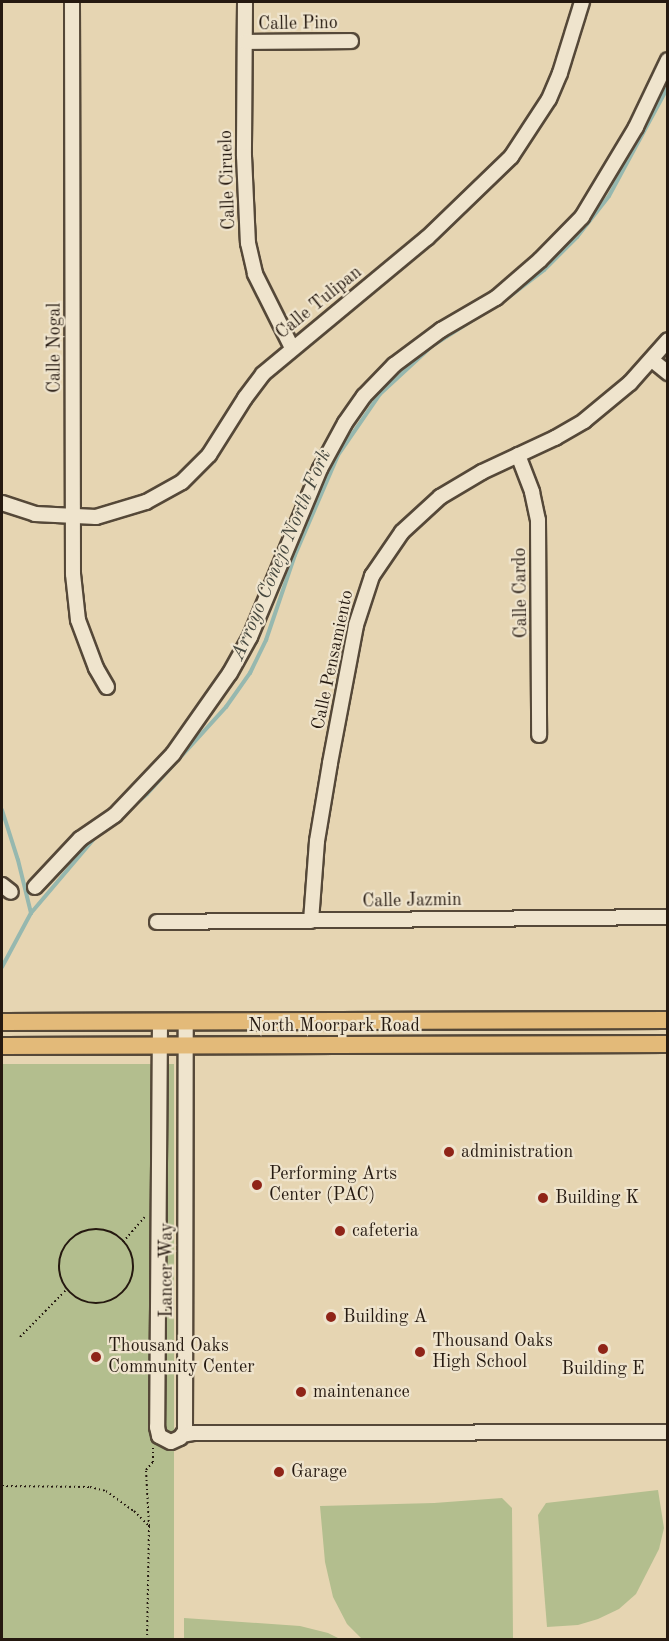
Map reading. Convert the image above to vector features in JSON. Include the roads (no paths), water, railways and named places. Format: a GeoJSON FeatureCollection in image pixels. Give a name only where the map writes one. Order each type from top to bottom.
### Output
{"type":"FeatureCollection","features":[{"type":"Feature","properties":{"kind":"main road","name":"North Moorpark Road"},"geometry":{"type":"LineString","coordinates":[[2,1022],[668,1020]]}},
{"type":"Feature","properties":{"kind":"main road","name":"North Moorpark Road"},"geometry":{"type":"LineString","coordinates":[[2,1046],[668,1044]]}},
{"type":"Feature","properties":{"kind":"street","name":"Calle Nogal"},"geometry":{"type":"LineString","coordinates":[[72,2],[74,518],[72,574],[75,609],[89,653],[107,687]]}},
{"type":"Feature","properties":{"kind":"street","name":"Calle Ciruelo"},"geometry":{"type":"LineString","coordinates":[[245,2],[244,156],[248,243],[258,282],[292,348]]}},
{"type":"Feature","properties":{"kind":"street","name":"Calle Tulipan"},"geometry":{"type":"LineString","coordinates":[[2,503],[35,514],[74,518],[96,517],[134,507],[182,482],[209,455],[263,374],[427,238],[511,157],[549,99],[560,73],[582,2]]}},
{"type":"Feature","properties":{"kind":"street","name":"Calle Pino"},"geometry":{"type":"LineString","coordinates":[[245,42],[351,41]]}},
{"type":"Feature","properties":{"kind":"street"},"geometry":{"type":"LineString","coordinates":[[35,887],[80,839],[115,814],[173,754],[230,673],[250,637],[320,469],[345,423],[364,396],[394,365],[441,330],[496,298],[540,260],[582,217],[606,181],[636,127],[668,60]]}},
{"type":"Feature","properties":{"kind":"street","name":"Calle Pensamiento"},"geometry":{"type":"LineString","coordinates":[[311,921],[317,841],[332,753],[354,636],[364,596],[372,576],[413,519],[455,487],[584,421],[630,383],[668,340]]}},
{"type":"Feature","properties":{"kind":"street"},"geometry":{"type":"LineString","coordinates":[[652,360],[668,373]]}},
{"type":"Feature","properties":{"kind":"street","name":"Calle Cardo"},"geometry":{"type":"LineString","coordinates":[[518,455],[532,492],[538,520],[539,735]]}},
{"type":"Feature","properties":{"kind":"street","name":"Calle Jazmin"},"geometry":{"type":"LineString","coordinates":[[157,922],[668,917]]}},
{"type":"Feature","properties":{"kind":"street","name":"Lancer Way"},"geometry":{"type":"LineString","coordinates":[[160,1022],[156,1427],[159,1436],[167,1441],[176,1441],[183,1435],[186,1021]]}},
{"type":"Feature","properties":{"kind":"street"},"geometry":{"type":"LineString","coordinates":[[183,1435],[205,1432],[668,1432]]}},
{"type":"Feature","properties":{"kind":"waterway","name":"Arroyo Conejo North Fork"},"geometry":{"type":"LineString","coordinates":[[132,807],[147,794],[226,707],[250,673],[266,640],[295,555],[338,455],[380,394],[432,346],[509,297],[544,270],[577,237],[609,196],[668,87]]}},
{"type":"Feature","properties":{"kind":"waterway"},"geometry":{"type":"LineString","coordinates":[[2,810],[18,860],[31,913]]}},
{"type":"Feature","properties":{"kind":"waterway","name":"Arroyo Conejo North Fork"},"geometry":{"type":"LineString","coordinates":[[2,967],[31,913],[98,834]]}},
{"type":"Feature","properties":{"kind":"place","name":"administration"},"geometry":{"type":"Point","coordinates":[449,1152]}},
{"type":"Feature","properties":{"kind":"place","name":"Performing Arts Center (PAC)"},"geometry":{"type":"Point","coordinates":[257,1185]}},
{"type":"Feature","properties":{"kind":"place","name":"Building K"},"geometry":{"type":"Point","coordinates":[543,1198]}},
{"type":"Feature","properties":{"kind":"place","name":"cafeteria"},"geometry":{"type":"Point","coordinates":[340,1231]}},
{"type":"Feature","properties":{"kind":"place","name":"Building A"},"geometry":{"type":"Point","coordinates":[331,1317]}},
{"type":"Feature","properties":{"kind":"place","name":"Building E"},"geometry":{"type":"Point","coordinates":[603,1349]}},
{"type":"Feature","properties":{"kind":"place","name":"Thousand Oaks High School"},"geometry":{"type":"Point","coordinates":[420,1352]}},
{"type":"Feature","properties":{"kind":"place","name":"Thousand Oaks Community Center"},"geometry":{"type":"Point","coordinates":[96,1357]}},
{"type":"Feature","properties":{"kind":"place","name":"maintenance"},"geometry":{"type":"Point","coordinates":[301,1392]}},
{"type":"Feature","properties":{"kind":"place","name":"Garage"},"geometry":{"type":"Point","coordinates":[279,1472]}}]}
